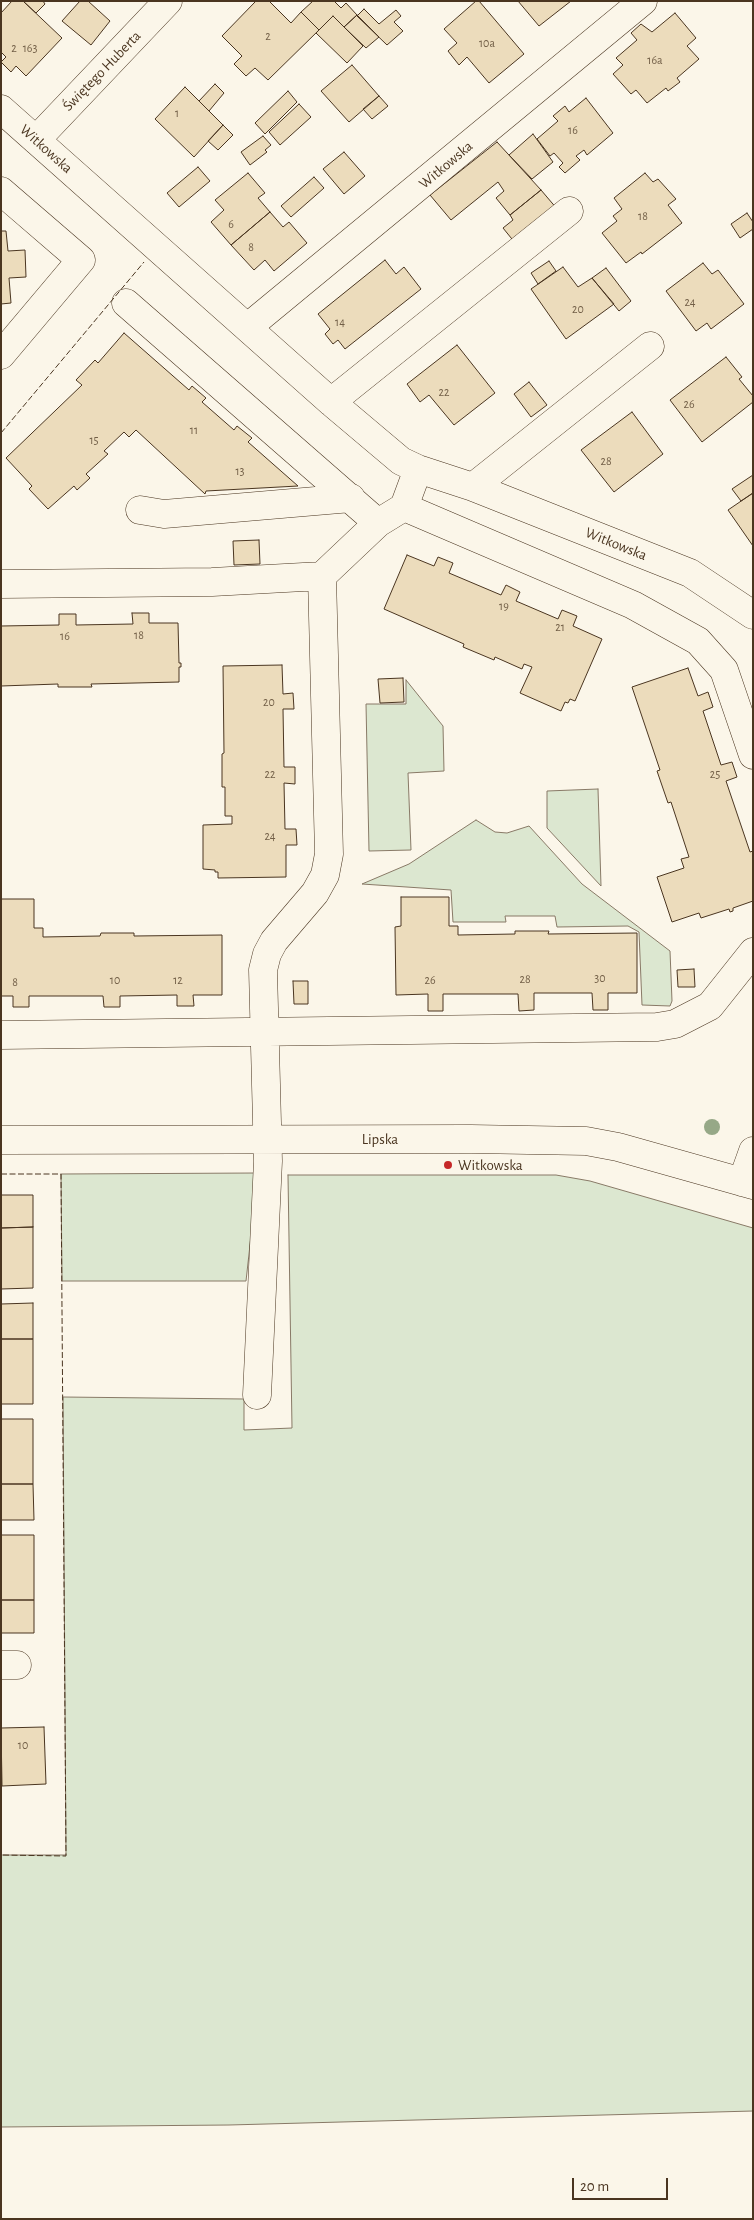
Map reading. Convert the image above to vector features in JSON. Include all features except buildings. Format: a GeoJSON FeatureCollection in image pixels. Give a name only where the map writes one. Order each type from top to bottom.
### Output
{"type":"FeatureCollection","features":[{"type":"Feature","properties":{"kind":"street","name":"Świętego Huberta"},"geometry":{"type":"LineString","coordinates":[[36,140],[168,1]]}},
{"type":"Feature","properties":{"kind":"street","name":"Witkowska"},"geometry":{"type":"LineString","coordinates":[[248,327],[643,1]]}},
{"type":"Feature","properties":{"kind":"street","name":"Witkowska"},"geometry":{"type":"LineString","coordinates":[[1,109],[331,402],[401,461],[418,469],[473,486],[690,574],[753,615]]}},
{"type":"Feature","properties":{"kind":"street"},"geometry":{"type":"LineString","coordinates":[[1,191],[81,260],[1,355]]}},
{"type":"Feature","properties":{"kind":"street"},"geometry":{"type":"LineString","coordinates":[[331,402],[569,212]]}},
{"type":"Feature","properties":{"kind":"street"},"geometry":{"type":"LineString","coordinates":[[126,303],[378,523]]}},
{"type":"Feature","properties":{"kind":"street"},"geometry":{"type":"LineString","coordinates":[[473,486],[650,346]]}},
{"type":"Feature","properties":{"kind":"street"},"geometry":{"type":"LineString","coordinates":[[1,584],[212,582],[322,576],[378,523],[404,507],[418,469]]}},
{"type":"Feature","properties":{"kind":"street"},"geometry":{"type":"LineString","coordinates":[[140,510],[164,514],[351,498]]}},
{"type":"Feature","properties":{"kind":"street"},"geometry":{"type":"LineString","coordinates":[[404,507],[633,604],[698,641],[724,670],[753,755]]}},
{"type":"Feature","properties":{"kind":"street"},"geometry":{"type":"LineString","coordinates":[[257,1395],[268,1161],[263,970],[267,954],[274,941],[315,893],[325,875],[329,854],[322,576]]}},
{"type":"Feature","properties":{"kind":"street"},"geometry":{"type":"LineString","coordinates":[[1,1035],[666,1025],[692,1016],[710,1006],[753,952]]}},
{"type":"Feature","properties":{"kind":"street","name":"Lipska"},"geometry":{"type":"LineString","coordinates":[[1,1140],[471,1139],[586,1141],[618,1147],[747,1183]]}},
{"type":"Feature","properties":{"kind":"street"},"geometry":{"type":"LineString","coordinates":[[747,1183],[753,1151]]}},
{"type":"Feature","properties":{"kind":"green space"},"geometry":{"type":"Polygon","coordinates":[[[406,680],[443,726],[444,771],[408,773],[411,850],[369,851],[366,704],[406,704],[406,680]]]}},
{"type":"Feature","properties":{"kind":"green space"},"geometry":{"type":"Polygon","coordinates":[[[598,789],[601,886],[547,828],[547,791],[598,789]]]}},
{"type":"Feature","properties":{"kind":"green space"},"geometry":{"type":"Polygon","coordinates":[[[476,820],[495,832],[507,833],[529,826],[582,884],[670,951],[672,1001],[670,1006],[642,1005],[639,932],[628,926],[557,927],[555,916],[505,916],[506,922],[453,922],[451,890],[362,884],[409,864],[476,820]]]}},
{"type":"Feature","properties":{"kind":"green space"},"geometry":{"type":"Polygon","coordinates":[[[258,1173],[246,1281],[62,1281],[61,1174],[258,1173]]]}},
{"type":"Feature","properties":{"kind":"green space"},"geometry":{"type":"Polygon","coordinates":[[[288,1175],[556,1175],[590,1181],[753,1228],[753,2111],[229,2125],[1,2127],[1,1855],[66,1855],[63,1397],[244,1399],[244,1430],[292,1428],[288,1175]]]}},
{"type":"Feature","properties":{"kind":"fence"},"geometry":{"type":"LineString","coordinates":[[1,433],[144,262]]}},
{"type":"Feature","properties":{"kind":"fence"},"geometry":{"type":"LineString","coordinates":[[1,1174],[61,1174],[66,1856],[1,1855]]}},
{"type":"Feature","properties":{"kind":"place","name":"Witkowska"},"geometry":{"type":"Point","coordinates":[448,1165]}}]}
